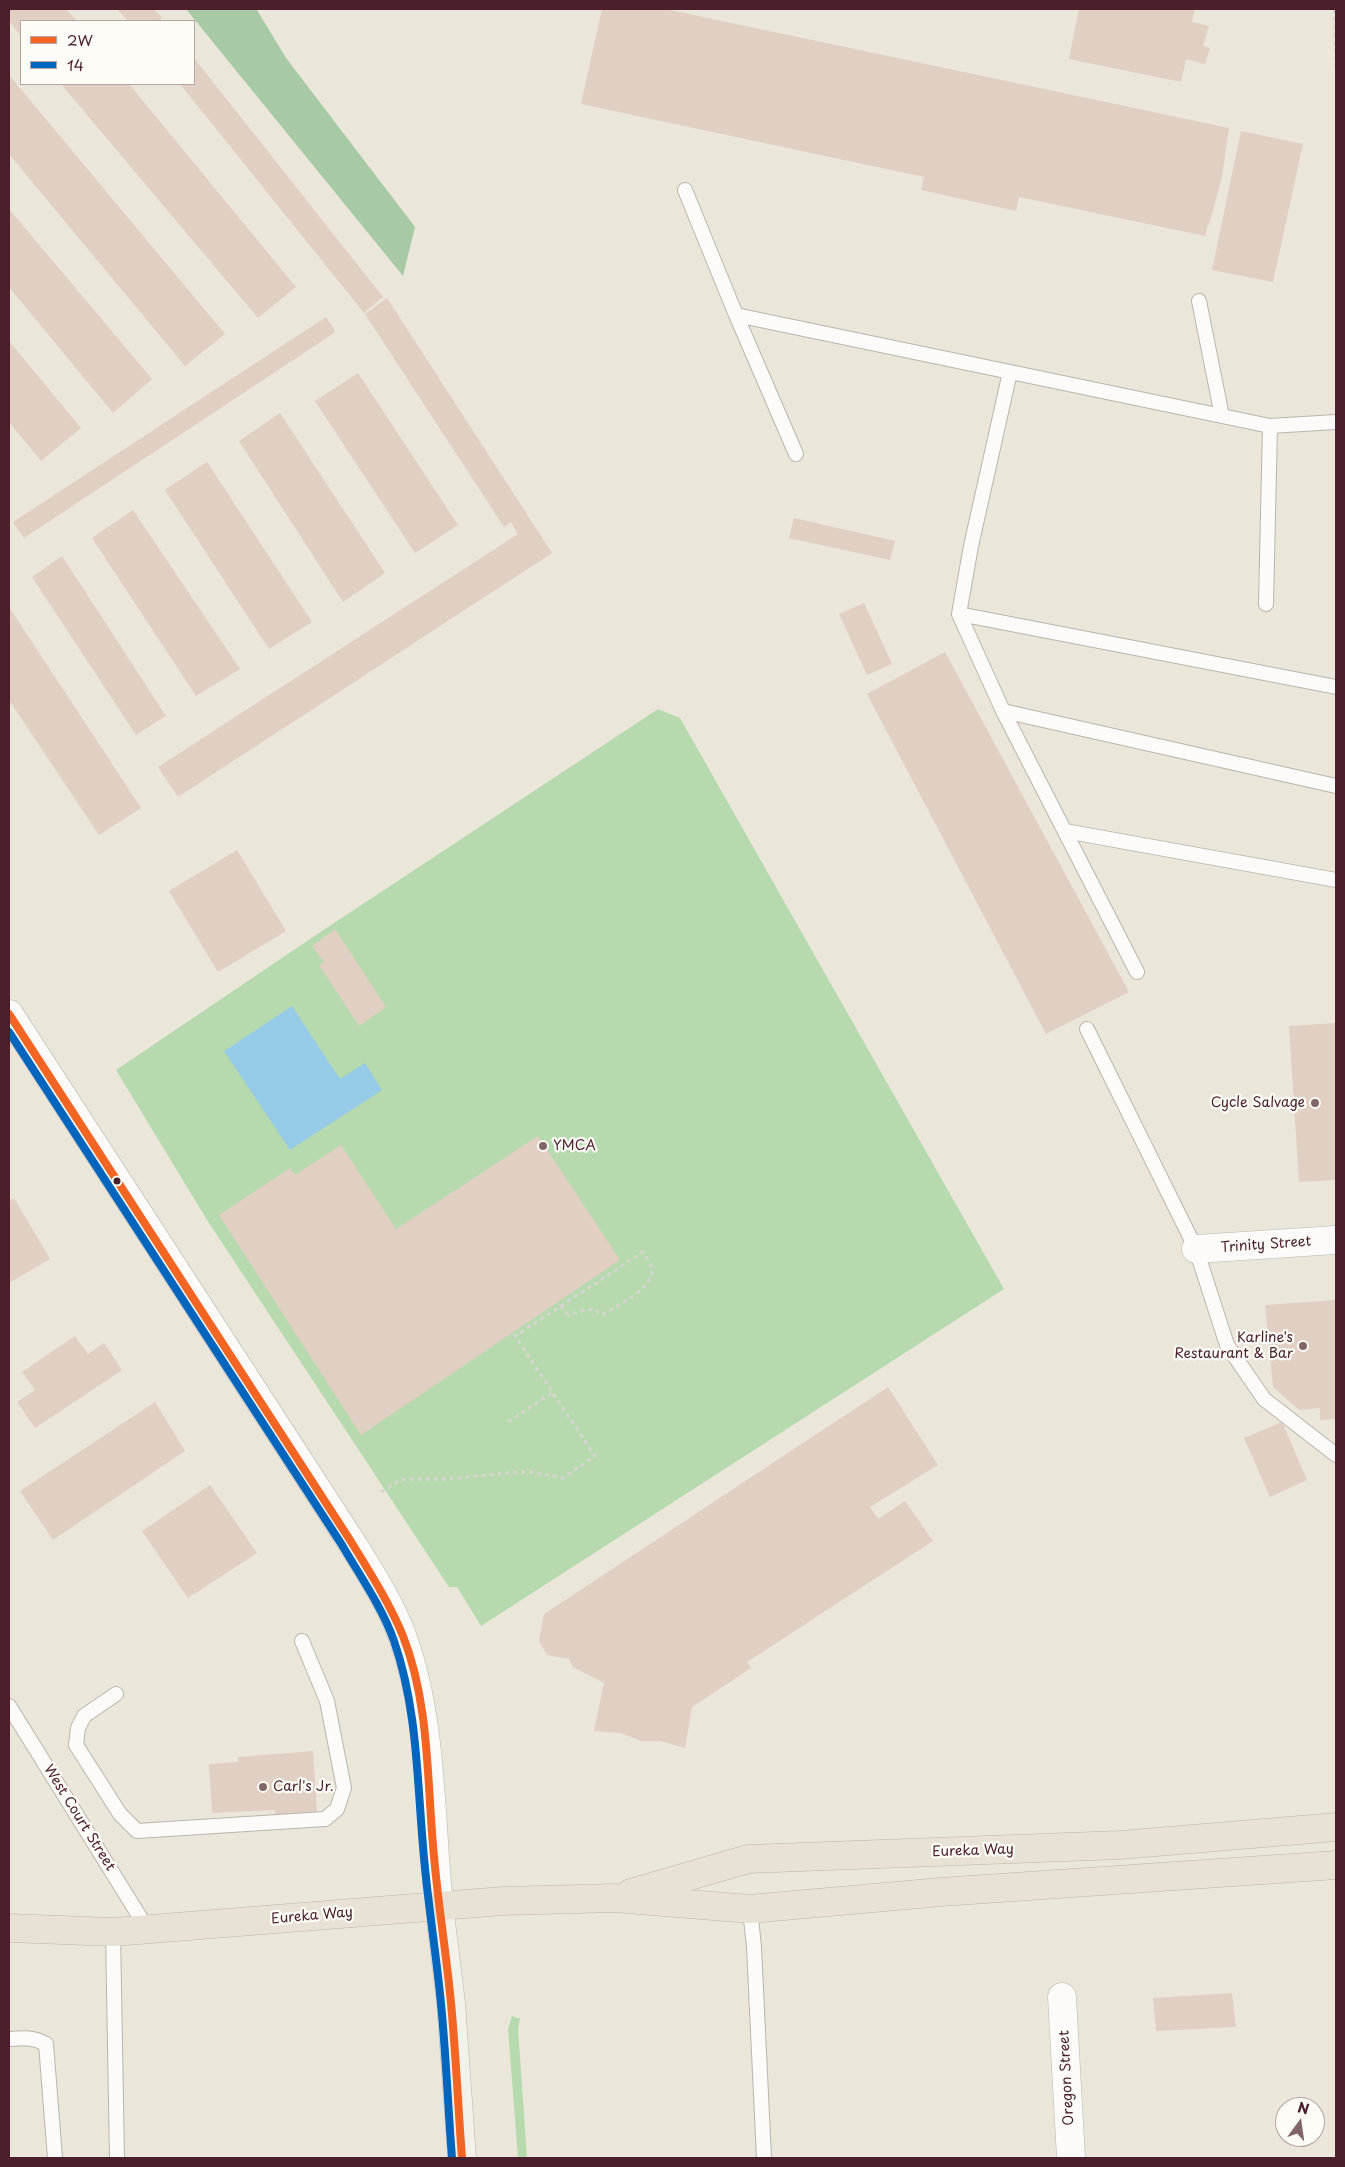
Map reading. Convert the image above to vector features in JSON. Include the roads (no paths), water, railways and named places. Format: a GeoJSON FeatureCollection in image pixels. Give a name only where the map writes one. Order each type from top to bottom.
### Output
{"type":"FeatureCollection","features":[{"type":"Feature","properties":{"kind":"highway","name":"Eureka Way"},"geometry":{"type":"LineString","coordinates":[[615,1898],[748,1859],[1120,1845],[1336,1827]]}},
{"type":"Feature","properties":{"kind":"highway","name":"Eureka Way"},"geometry":{"type":"LineString","coordinates":[[9,1928],[114,1932],[439,1906],[615,1898],[750,1909],[941,1892],[1336,1865]]}},
{"type":"Feature","properties":{"kind":"main road"},"geometry":{"type":"LineString","coordinates":[[439,1906],[451,2003],[462,2158]]}},
{"type":"Feature","properties":{"kind":"street"},"geometry":{"type":"LineString","coordinates":[[9,1014],[350,1540],[392,1613],[403,1637],[414,1676],[422,1716],[428,1762],[439,1906]]}},
{"type":"Feature","properties":{"kind":"street","name":"Trinity Street"},"geometry":{"type":"LineString","coordinates":[[1196,1249],[1336,1240]]}},
{"type":"Feature","properties":{"kind":"street","name":"Oregon Street"},"geometry":{"type":"LineString","coordinates":[[1062,1997],[1071,2158]]}},
{"type":"Feature","properties":{"kind":"lane"},"geometry":{"type":"LineString","coordinates":[[685,190],[796,454]]}},
{"type":"Feature","properties":{"kind":"lane"},"geometry":{"type":"LineString","coordinates":[[1200,301],[1222,416]]}},
{"type":"Feature","properties":{"kind":"lane"},"geometry":{"type":"LineString","coordinates":[[736,315],[1270,426],[1336,422]]}},
{"type":"Feature","properties":{"kind":"lane"},"geometry":{"type":"LineString","coordinates":[[1010,372],[971,546],[959,614],[1003,711],[1137,972]]}},
{"type":"Feature","properties":{"kind":"lane"},"geometry":{"type":"LineString","coordinates":[[1266,604],[1270,426]]}},
{"type":"Feature","properties":{"kind":"lane"},"geometry":{"type":"LineString","coordinates":[[959,614],[1336,687]]}},
{"type":"Feature","properties":{"kind":"lane"},"geometry":{"type":"LineString","coordinates":[[1003,711],[1336,786]]}},
{"type":"Feature","properties":{"kind":"lane"},"geometry":{"type":"LineString","coordinates":[[1065,831],[1336,880]]}},
{"type":"Feature","properties":{"kind":"lane"},"geometry":{"type":"LineString","coordinates":[[1087,1029],[1196,1249],[1227,1345],[1264,1400],[1336,1455]]}},
{"type":"Feature","properties":{"kind":"lane"},"geometry":{"type":"LineString","coordinates":[[116,1694],[84,1716],[78,1728],[76,1745],[120,1814],[137,1831],[325,1819],[337,1809],[344,1788],[327,1701],[302,1642]]}},
{"type":"Feature","properties":{"kind":"lane","name":"West Court Street"},"geometry":{"type":"LineString","coordinates":[[9,1706],[148,1930]]}},
{"type":"Feature","properties":{"kind":"lane"},"geometry":{"type":"LineString","coordinates":[[750,1909],[754,1947],[764,2158]]}},
{"type":"Feature","properties":{"kind":"lane"},"geometry":{"type":"LineString","coordinates":[[114,1932],[117,2158]]}},
{"type":"Feature","properties":{"kind":"lane"},"geometry":{"type":"LineString","coordinates":[[9,2039],[28,2038],[46,2044],[55,2158]]}},
{"type":"Feature","properties":{"kind":"water"},"geometry":{"type":"Polygon","coordinates":[[[292,1006],[340,1079],[365,1063],[382,1090],[290,1150],[224,1051],[292,1006]]]}},
{"type":"Feature","properties":{"kind":"place","name":"Cycle Salvage"},"geometry":{"type":"Point","coordinates":[1315,1103]}},
{"type":"Feature","properties":{"kind":"place","name":"YMCA"},"geometry":{"type":"Point","coordinates":[543,1146]}},
{"type":"Feature","properties":{"kind":"place","name":"Karline's Restaurant & Bar"},"geometry":{"type":"Point","coordinates":[1303,1346]}},
{"type":"Feature","properties":{"kind":"place","name":"Carl's Jr."},"geometry":{"type":"Point","coordinates":[263,1787]}}]}
